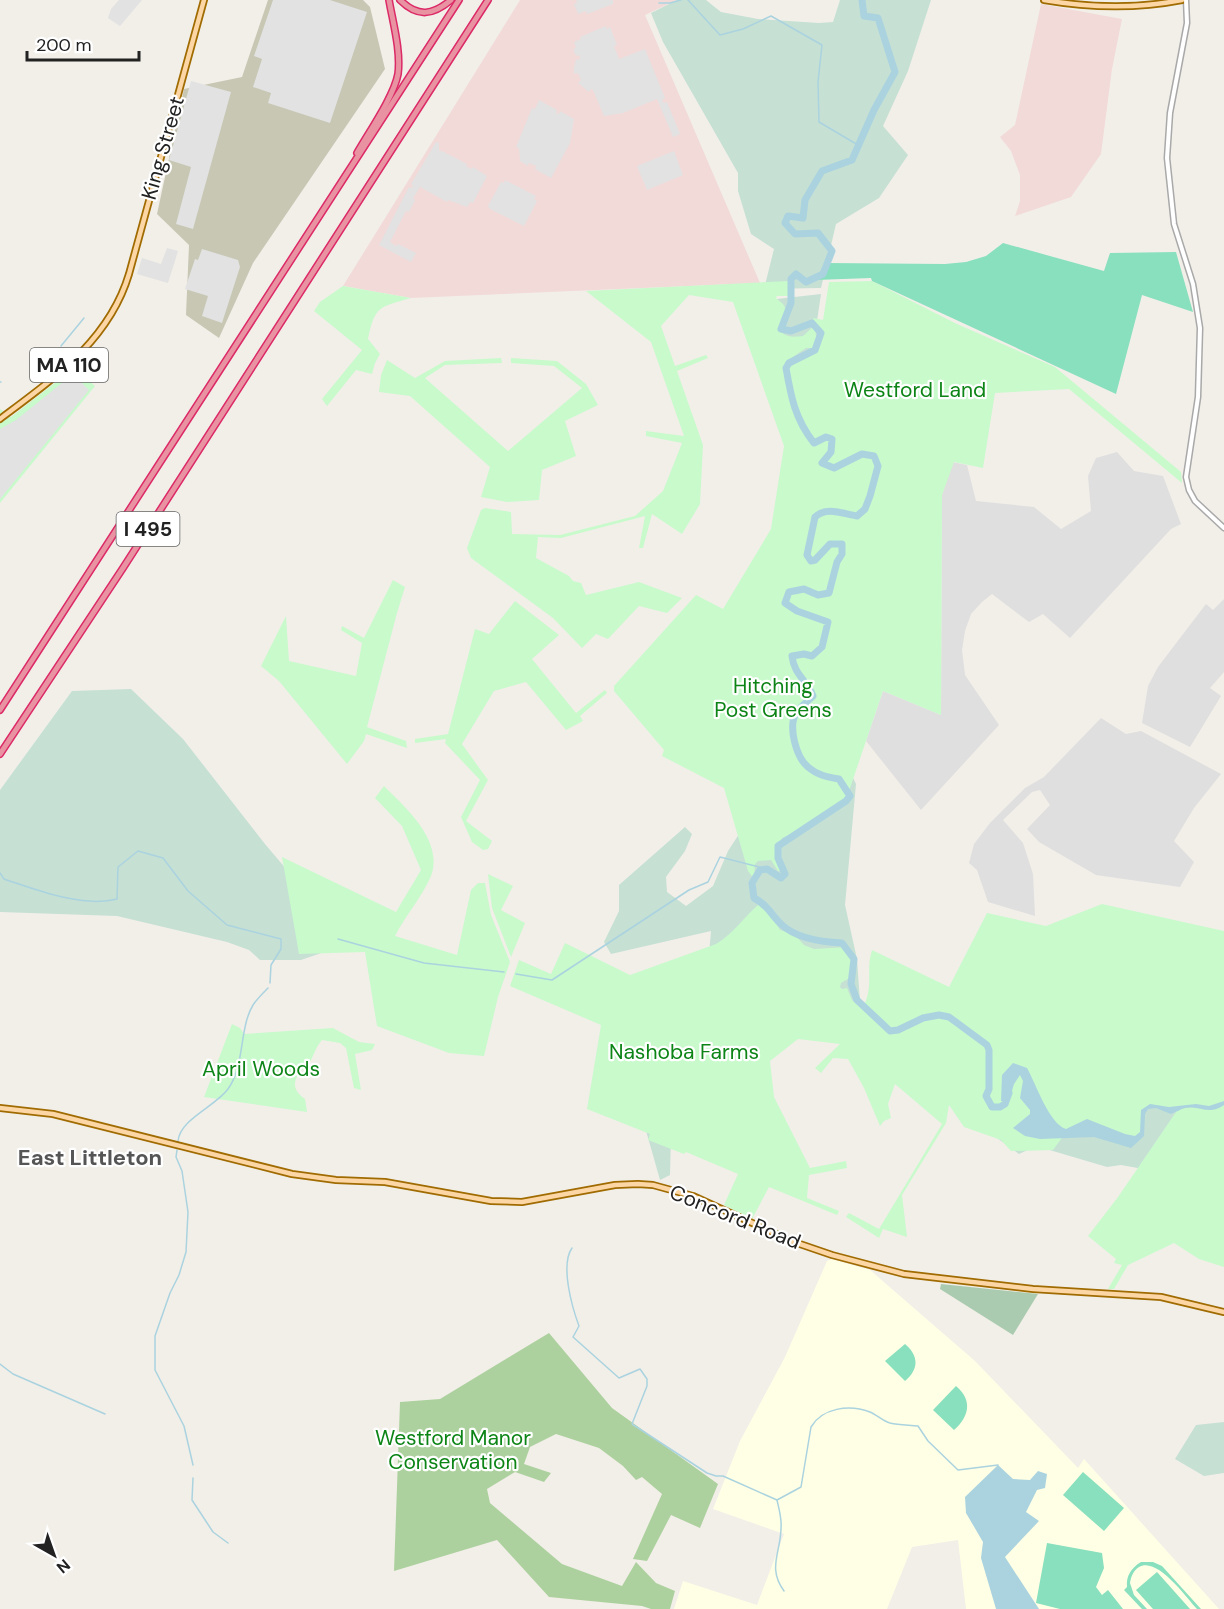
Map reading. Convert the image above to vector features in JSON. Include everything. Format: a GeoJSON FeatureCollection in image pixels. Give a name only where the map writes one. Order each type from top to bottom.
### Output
{"type":"FeatureCollection","features":[{"type":"Feature","properties":{"kind":"highway"},"geometry":{"type":"LineString","coordinates":[[330,201],[385,103],[397,76],[398,60],[389,0]]}},
{"type":"Feature","properties":{"kind":"highway"},"geometry":{"type":"LineString","coordinates":[[400,0],[412,9],[427,13],[438,10],[451,0]]}},
{"type":"Feature","properties":{"kind":"highway","name":"I 495"},"geometry":{"type":"LineString","coordinates":[[0,710],[459,0]]}},
{"type":"Feature","properties":{"kind":"highway","name":"I 495"},"geometry":{"type":"LineString","coordinates":[[0,754],[147,531],[488,0]]}},
{"type":"Feature","properties":{"kind":"main road","name":"King Street"},"geometry":{"type":"LineString","coordinates":[[0,418],[54,378],[88,346],[107,323],[122,296],[204,0]]}},
{"type":"Feature","properties":{"kind":"main road"},"geometry":{"type":"LineString","coordinates":[[1044,0],[1078,6],[1107,7],[1162,4],[1184,0]]}},
{"type":"Feature","properties":{"kind":"main road","name":"Concord Road"},"geometry":{"type":"LineString","coordinates":[[0,1108],[53,1114],[292,1174],[336,1180],[385,1182],[491,1202],[522,1202],[615,1185],[653,1185],[693,1196],[794,1242],[832,1255],[904,1274],[1033,1289],[1161,1297],[1224,1312]]}},
{"type":"Feature","properties":{"kind":"street"},"geometry":{"type":"LineString","coordinates":[[1184,0],[1186,23],[1170,113],[1167,158],[1174,224],[1193,284],[1200,327],[1198,397],[1186,477],[1193,498],[1224,528]]}},
{"type":"Feature","properties":{"kind":"shaded area"},"geometry":{"type":"Polygon","coordinates":[[[119,0],[142,0],[120,26],[108,18],[111,9],[119,0]]]}},
{"type":"Feature","properties":{"kind":"shaded area"},"geometry":{"type":"Polygon","coordinates":[[[268,0],[363,0],[370,7],[385,69],[253,263],[219,338],[186,315],[189,245],[157,214],[184,89],[242,77],[268,0]]]}},
{"type":"Feature","properties":{"kind":"shaded area"},"geometry":{"type":"Polygon","coordinates":[[[273,0],[330,0],[367,12],[330,123],[268,103],[271,93],[253,87],[262,59],[254,56],[273,0]]]}},
{"type":"Feature","properties":{"kind":"shaded area"},"geometry":{"type":"Polygon","coordinates":[[[520,0],[677,0],[645,15],[760,283],[411,298],[343,286],[520,0]]]}},
{"type":"Feature","properties":{"kind":"shaded area"},"geometry":{"type":"Polygon","coordinates":[[[576,0],[613,0],[613,4],[587,14],[586,11],[578,14],[574,4],[577,3],[576,0]]]}},
{"type":"Feature","properties":{"kind":"shaded area"},"geometry":{"type":"Polygon","coordinates":[[[1041,4],[1122,19],[1112,69],[1101,154],[1071,197],[1015,216],[1020,201],[1020,175],[1011,151],[1000,137],[1015,125],[1041,4]]]}},
{"type":"Feature","properties":{"kind":"shaded area"},"geometry":{"type":"Polygon","coordinates":[[[606,26],[607,29],[610,27],[617,45],[614,46],[619,59],[645,49],[665,98],[662,100],[664,103],[667,102],[680,134],[673,137],[657,99],[623,113],[604,116],[593,90],[589,92],[578,83],[581,80],[578,73],[574,74],[574,68],[576,59],[580,58],[579,55],[576,56],[573,49],[576,48],[574,42],[606,26]]]}},
{"type":"Feature","properties":{"kind":"shaded area"},"geometry":{"type":"Polygon","coordinates":[[[191,81],[231,92],[193,229],[176,224],[191,167],[169,160],[191,81]]]}},
{"type":"Feature","properties":{"kind":"shaded area"},"geometry":{"type":"Polygon","coordinates":[[[539,100],[557,110],[556,113],[559,114],[560,111],[574,119],[570,143],[551,178],[535,169],[536,166],[529,163],[528,166],[520,161],[519,148],[516,147],[532,108],[535,109],[539,100]]]}},
{"type":"Feature","properties":{"kind":"shaded area"},"geometry":{"type":"Polygon","coordinates":[[[436,142],[439,143],[439,151],[487,176],[473,203],[470,202],[467,207],[448,200],[447,202],[420,187],[413,198],[415,200],[409,212],[406,211],[390,242],[416,253],[411,262],[379,245],[409,187],[412,188],[411,184],[436,142]]]}},
{"type":"Feature","properties":{"kind":"shaded area"},"geometry":{"type":"Polygon","coordinates":[[[674,151],[683,175],[647,190],[637,166],[674,151]]]}},
{"type":"Feature","properties":{"kind":"shaded area"},"geometry":{"type":"Polygon","coordinates":[[[505,180],[536,196],[534,199],[537,201],[524,226],[488,206],[501,182],[504,183],[505,180]]]}},
{"type":"Feature","properties":{"kind":"shaded area"},"geometry":{"type":"Polygon","coordinates":[[[167,248],[178,251],[168,283],[137,274],[142,258],[161,264],[167,248]]]}},
{"type":"Feature","properties":{"kind":"shaded area"},"geometry":{"type":"Polygon","coordinates":[[[202,249],[238,260],[240,267],[222,323],[202,316],[208,296],[185,289],[195,259],[198,260],[202,249]]]}},
{"type":"Feature","properties":{"kind":"shaded area"},"geometry":{"type":"Polygon","coordinates":[[[73,374],[89,390],[0,499],[0,429],[16,420],[73,374]]]}},
{"type":"Feature","properties":{"kind":"shaded area"},"geometry":{"type":"Polygon","coordinates":[[[1117,452],[1134,471],[1163,476],[1181,524],[1171,529],[1070,638],[1043,614],[1029,622],[992,594],[971,614],[962,650],[965,675],[999,725],[921,810],[866,741],[883,691],[941,715],[942,495],[952,462],[967,465],[976,501],[1034,507],[1061,529],[1091,511],[1088,476],[1096,458],[1117,452]]]}},
{"type":"Feature","properties":{"kind":"shaded area"},"geometry":{"type":"Polygon","coordinates":[[[1224,599],[1224,672],[1210,688],[1221,696],[1190,747],[1142,723],[1148,686],[1158,667],[1206,604],[1213,610],[1224,599]]]}},
{"type":"Feature","properties":{"kind":"shaded area"},"geometry":{"type":"Polygon","coordinates":[[[1101,718],[1126,734],[1141,731],[1221,774],[1194,808],[1174,841],[1194,862],[1180,887],[1096,875],[1039,842],[1027,829],[1050,805],[1040,790],[1032,792],[1003,820],[1023,843],[1033,874],[1035,916],[988,902],[977,870],[969,863],[974,844],[990,823],[1025,788],[1044,777],[1101,718]]]}},
{"type":"Feature","properties":{"kind":"shaded area"},"geometry":{"type":"Polygon","coordinates":[[[832,1259],[870,1270],[975,1361],[1078,1468],[1084,1459],[1219,1609],[966,1609],[958,1540],[912,1547],[887,1609],[674,1609],[683,1581],[757,1605],[784,1534],[713,1509],[740,1441],[785,1357],[827,1261],[832,1259]]]}},
{"type":"Feature","properties":{"kind":"shaded area"},"geometry":{"type":"Polygon","coordinates":[[[941,1284],[1038,1294],[1013,1335],[940,1289],[941,1284]]]}},
{"type":"Feature","properties":{"kind":"green space"},"geometry":{"type":"Polygon","coordinates":[[[677,0],[706,0],[721,12],[758,19],[819,23],[833,22],[840,0],[931,0],[908,71],[883,126],[908,155],[879,198],[836,224],[821,288],[764,289],[774,249],[751,234],[738,191],[738,173],[663,42],[651,13],[677,0]]]}},
{"type":"Feature","properties":{"kind":"green space"},"geometry":{"type":"Polygon","coordinates":[[[1003,243],[1104,271],[1110,253],[1176,252],[1193,312],[1142,295],[1116,394],[872,281],[871,278],[815,280],[825,272],[826,263],[945,264],[966,262],[986,256],[1003,243]]]}},
{"type":"Feature","properties":{"kind":"green space","name":"Hitching Post Greens"},"geometry":{"type":"Polygon","coordinates":[[[789,281],[788,296],[777,296],[776,298],[786,309],[778,329],[787,335],[796,337],[803,336],[813,327],[817,343],[813,348],[806,348],[784,363],[812,354],[818,348],[817,330],[813,318],[823,320],[829,282],[872,281],[957,324],[1055,367],[1181,472],[1182,483],[1069,389],[995,393],[983,468],[954,462],[942,495],[941,715],[883,691],[849,791],[850,799],[820,816],[811,826],[782,838],[780,854],[784,870],[778,871],[771,860],[758,861],[755,864],[754,879],[748,871],[724,788],[662,756],[664,750],[614,691],[614,686],[696,595],[723,609],[771,529],[784,446],[733,302],[689,295],[661,326],[675,366],[706,355],[708,358],[677,371],[703,445],[700,504],[682,534],[652,514],[643,548],[639,548],[645,516],[561,538],[538,537],[536,558],[569,576],[573,581],[581,583],[586,595],[639,582],[682,598],[667,613],[639,606],[608,639],[596,634],[582,648],[553,618],[471,558],[467,548],[481,510],[485,508],[511,512],[512,534],[560,535],[635,516],[663,491],[682,443],[646,436],[646,431],[684,436],[651,342],[586,291],[789,281]]]}},
{"type":"Feature","properties":{"kind":"green space"},"geometry":{"type":"Polygon","coordinates":[[[343,286],[411,298],[380,309],[373,320],[368,339],[380,354],[372,374],[356,370],[327,406],[322,399],[362,350],[314,311],[320,302],[343,286]]]}},
{"type":"Feature","properties":{"kind":"green space","name":"Nashoba Farms"},"geometry":{"type":"Polygon","coordinates":[[[821,294],[817,321],[914,462],[839,749],[856,784],[845,905],[857,959],[860,1001],[873,1010],[1194,1082],[1204,1180],[1121,1165],[1107,1167],[1036,1146],[1019,1154],[997,1138],[846,1001],[671,1135],[670,1175],[660,1180],[643,1120],[708,966],[711,931],[611,954],[604,942],[619,911],[619,885],[685,827],[692,834],[685,851],[666,877],[667,892],[686,906],[713,886],[728,851],[745,825],[806,530],[768,300],[821,294]]]}},
{"type":"Feature","properties":{"kind":"green space"},"geometry":{"type":"Polygon","coordinates":[[[501,358],[502,363],[445,365],[425,378],[508,451],[582,388],[554,366],[511,363],[511,358],[557,361],[586,384],[598,405],[565,421],[576,456],[542,470],[539,500],[507,502],[481,497],[490,467],[410,396],[379,392],[381,375],[387,360],[415,378],[445,361],[501,358]]]}},
{"type":"Feature","properties":{"kind":"green space"},"geometry":{"type":"Polygon","coordinates":[[[74,368],[95,386],[0,503],[0,409],[11,417],[74,368]]]}},
{"type":"Feature","properties":{"kind":"green space"},"geometry":{"type":"Polygon","coordinates":[[[393,580],[405,587],[367,727],[406,741],[407,748],[366,734],[364,741],[347,764],[279,681],[261,666],[286,616],[289,661],[356,676],[362,643],[341,630],[342,626],[364,638],[393,580]]]}},
{"type":"Feature","properties":{"kind":"green space"},"geometry":{"type":"Polygon","coordinates":[[[515,601],[559,635],[532,659],[576,713],[605,690],[607,693],[580,716],[583,721],[566,730],[526,682],[494,691],[462,744],[488,780],[466,821],[492,841],[488,849],[483,850],[472,842],[461,817],[480,780],[445,743],[446,739],[415,743],[415,739],[448,734],[475,629],[489,634],[515,601]]]}},
{"type":"Feature","properties":{"kind":"green space"},"geometry":{"type":"Polygon","coordinates":[[[131,689],[183,739],[298,883],[327,951],[301,960],[260,960],[249,950],[227,942],[117,916],[0,912],[0,790],[72,691],[131,689]]]}},
{"type":"Feature","properties":{"kind":"green space"},"geometry":{"type":"Polygon","coordinates":[[[384,786],[421,826],[428,838],[434,863],[427,884],[395,936],[457,955],[471,890],[478,883],[485,883],[491,915],[510,962],[498,997],[484,1056],[449,1053],[377,1026],[365,952],[299,954],[282,857],[396,912],[421,870],[402,826],[375,798],[384,786]]]}},
{"type":"Feature","properties":{"kind":"green space"},"geometry":{"type":"Polygon","coordinates":[[[488,874],[513,886],[501,910],[525,923],[511,957],[492,908],[488,874]]]}},
{"type":"Feature","properties":{"kind":"green space","name":"Nashoba Farms"},"geometry":{"type":"Polygon","coordinates":[[[1102,904],[1224,931],[1224,1267],[1199,1259],[1174,1243],[1128,1265],[1114,1289],[1108,1289],[1122,1265],[1114,1263],[1116,1259],[1088,1236],[1118,1197],[1176,1112],[1154,1105],[1143,1111],[1141,1132],[1134,1139],[1067,1131],[1053,1150],[1011,1151],[1001,1140],[964,1127],[949,1105],[946,1123],[902,1195],[907,1237],[883,1229],[879,1238],[846,1217],[849,1213],[879,1229],[942,1124],[895,1084],[888,1104],[891,1118],[880,1126],[864,1088],[848,1059],[833,1058],[821,1073],[815,1068],[840,1044],[798,1039],[770,1061],[774,1097],[810,1168],[846,1161],[847,1168],[809,1175],[807,1198],[839,1211],[837,1215],[769,1187],[752,1219],[724,1205],[738,1174],[686,1152],[684,1154],[648,1140],[650,1134],[587,1109],[601,1025],[510,986],[519,960],[551,974],[565,943],[630,975],[716,944],[728,936],[758,905],[769,911],[780,930],[794,934],[804,945],[814,949],[847,947],[851,958],[852,973],[851,977],[841,983],[840,987],[847,988],[852,1000],[862,1009],[868,993],[872,950],[949,987],[987,913],[1046,926],[1102,904]]]}},
{"type":"Feature","properties":{"kind":"green space","name":"April Woods"},"geometry":{"type":"Polygon","coordinates":[[[232,1024],[240,1028],[244,1034],[333,1028],[359,1042],[375,1044],[372,1050],[355,1054],[361,1090],[354,1088],[346,1048],[340,1043],[322,1040],[295,1083],[296,1090],[305,1099],[307,1112],[204,1097],[232,1024]]]}},
{"type":"Feature","properties":{"kind":"green space","name":"Westford Manor Conservation"},"geometry":{"type":"Polygon","coordinates":[[[549,1333],[612,1408],[718,1484],[700,1528],[671,1515],[647,1561],[633,1559],[662,1494],[642,1477],[636,1480],[623,1466],[599,1448],[556,1434],[530,1447],[524,1464],[551,1473],[544,1482],[515,1472],[487,1489],[490,1503],[562,1564],[622,1586],[636,1562],[656,1583],[675,1591],[670,1609],[651,1609],[642,1606],[549,1597],[497,1540],[394,1571],[400,1402],[440,1399],[549,1333]]]}},
{"type":"Feature","properties":{"kind":"green space"},"geometry":{"type":"Polygon","coordinates":[[[905,1344],[913,1353],[916,1362],[913,1372],[905,1381],[885,1361],[905,1344]]]}},
{"type":"Feature","properties":{"kind":"green space"},"geometry":{"type":"Polygon","coordinates":[[[956,1386],[965,1397],[967,1408],[963,1420],[954,1430],[933,1410],[956,1386]]]}},
{"type":"Feature","properties":{"kind":"green space"},"geometry":{"type":"Polygon","coordinates":[[[1224,1422],[1224,1473],[1204,1476],[1175,1459],[1196,1425],[1224,1422]]]}},
{"type":"Feature","properties":{"kind":"green space"},"geometry":{"type":"Polygon","coordinates":[[[1083,1472],[1124,1508],[1104,1531],[1063,1495],[1083,1472]]]}},
{"type":"Feature","properties":{"kind":"green space"},"geometry":{"type":"Polygon","coordinates":[[[1047,1543],[1102,1553],[1104,1568],[1096,1587],[1102,1595],[1108,1590],[1123,1609],[1060,1609],[1036,1603],[1047,1543]]]}},
{"type":"Feature","properties":{"kind":"green space"},"geometry":{"type":"Polygon","coordinates":[[[1141,1562],[1153,1562],[1162,1566],[1201,1609],[1197,1609],[1171,1579],[1154,1567],[1146,1565],[1135,1570],[1130,1583],[1134,1595],[1147,1609],[1142,1609],[1124,1590],[1127,1587],[1130,1573],[1141,1562]]]}},
{"type":"Feature","properties":{"kind":"green space"},"geometry":{"type":"Polygon","coordinates":[[[1157,1572],[1190,1609],[1153,1609],[1136,1590],[1157,1572]]]}},
{"type":"Feature","properties":{"kind":"water"},"geometry":{"type":"Polygon","coordinates":[[[1013,1063],[1027,1068],[1054,1120],[1066,1129],[1087,1119],[1135,1136],[1140,1132],[1141,1110],[1150,1104],[1169,1107],[1196,1104],[1209,1106],[1224,1101],[1224,1105],[1213,1110],[1185,1108],[1171,1114],[1156,1108],[1148,1109],[1145,1114],[1144,1136],[1131,1148],[1094,1137],[1040,1139],[1025,1136],[1013,1128],[1030,1114],[1030,1110],[1020,1098],[1023,1081],[1020,1075],[1014,1084],[1009,1101],[1001,1101],[1002,1075],[1013,1063]]]}},
{"type":"Feature","properties":{"kind":"water"},"geometry":{"type":"Polygon","coordinates":[[[998,1465],[1013,1479],[1030,1480],[1038,1471],[1047,1474],[1045,1488],[1037,1490],[1026,1512],[1039,1521],[1005,1557],[1039,1609],[996,1609],[981,1558],[983,1542],[966,1513],[965,1497],[998,1465]]]}},
{"type":"Feature","properties":{"kind":"waterway"},"geometry":{"type":"LineString","coordinates":[[659,3],[681,0]]}},
{"type":"Feature","properties":{"kind":"waterway"},"geometry":{"type":"LineString","coordinates":[[688,0],[720,35],[743,29],[771,16],[822,45],[818,82],[819,122],[858,145]]}},
{"type":"Feature","properties":{"kind":"waterway"},"geometry":{"type":"LineString","coordinates":[[862,0],[864,16],[878,18],[895,72],[874,110],[852,160],[822,171],[805,200],[803,218],[788,216],[785,223],[795,234],[818,233],[832,251],[823,274],[806,282],[796,274],[791,279],[791,303],[781,329],[791,331],[812,323],[821,333],[815,350],[789,363],[786,368],[795,407],[802,425],[814,443],[826,437],[832,439],[831,452],[822,463],[834,468],[862,454],[874,456],[878,466],[865,509],[857,516],[830,511],[815,517],[807,555],[811,561],[815,560],[830,544],[842,544],[842,554],[837,562],[829,593],[818,595],[804,589],[789,592],[785,603],[797,611],[828,622],[822,647],[812,656],[804,654],[792,656],[795,668],[813,696],[796,713],[793,726],[794,742],[808,767],[822,775],[839,779],[850,796],[846,801],[778,846],[778,858],[785,874],[781,878],[767,869],[760,870],[752,883],[754,898],[766,907],[782,925],[795,934],[818,941],[842,943],[854,959],[851,984],[857,1000],[890,1031],[898,1030],[923,1018],[939,1015],[949,1017],[987,1045],[989,1089],[986,1096],[992,1107],[1000,1107],[1005,1104],[1009,1093]]}},
{"type":"Feature","properties":{"kind":"waterway"},"geometry":{"type":"LineString","coordinates":[[61,346],[84,318]]}},
{"type":"Feature","properties":{"kind":"waterway"},"geometry":{"type":"LineString","coordinates":[[0,873],[4,879],[45,893],[75,900],[104,901],[117,899],[118,867],[138,851],[163,858],[188,891],[227,925],[281,939],[281,949],[271,965],[270,983]]}},
{"type":"Feature","properties":{"kind":"waterway"},"geometry":{"type":"LineString","coordinates":[[516,974],[552,980],[689,890],[708,882],[720,857],[767,869]]}},
{"type":"Feature","properties":{"kind":"waterway"},"geometry":{"type":"LineString","coordinates":[[338,939],[424,963],[504,972]]}},
{"type":"Feature","properties":{"kind":"waterway"},"geometry":{"type":"LineString","coordinates":[[178,1141],[185,1126],[228,1089],[237,1069],[249,1014],[268,988]]}},
{"type":"Feature","properties":{"kind":"waterway"},"geometry":{"type":"LineString","coordinates":[[177,1150],[176,1157],[182,1171],[188,1212],[186,1252],[155,1336],[155,1370],[184,1426],[193,1465]]}},
{"type":"Feature","properties":{"kind":"waterway"},"geometry":{"type":"LineString","coordinates":[[572,1248],[567,1265],[567,1275],[579,1326],[573,1337],[619,1378],[640,1369],[647,1379],[647,1386],[632,1424],[707,1473],[723,1476],[777,1500],[801,1487],[811,1427],[829,1412],[845,1408],[870,1412],[890,1423],[918,1426],[928,1441],[958,1470],[998,1465]]}},
{"type":"Feature","properties":{"kind":"waterway"},"geometry":{"type":"LineString","coordinates":[[0,1364],[13,1374],[105,1414]]}},
{"type":"Feature","properties":{"kind":"waterway"},"geometry":{"type":"LineString","coordinates":[[193,1478],[192,1500],[213,1532],[228,1543]]}},
{"type":"Feature","properties":{"kind":"waterway"},"geometry":{"type":"LineString","coordinates":[[777,1500],[781,1525],[776,1575],[784,1591]]}},
{"type":"Feature","properties":{"kind":"district","name":"East Littleton"},"geometry":{"type":"Point","coordinates":[90,1157]}},
{"type":"Feature","properties":{"kind":"park label","name":"Westford Land"},"geometry":{"type":"Point","coordinates":[915,390]}}]}
